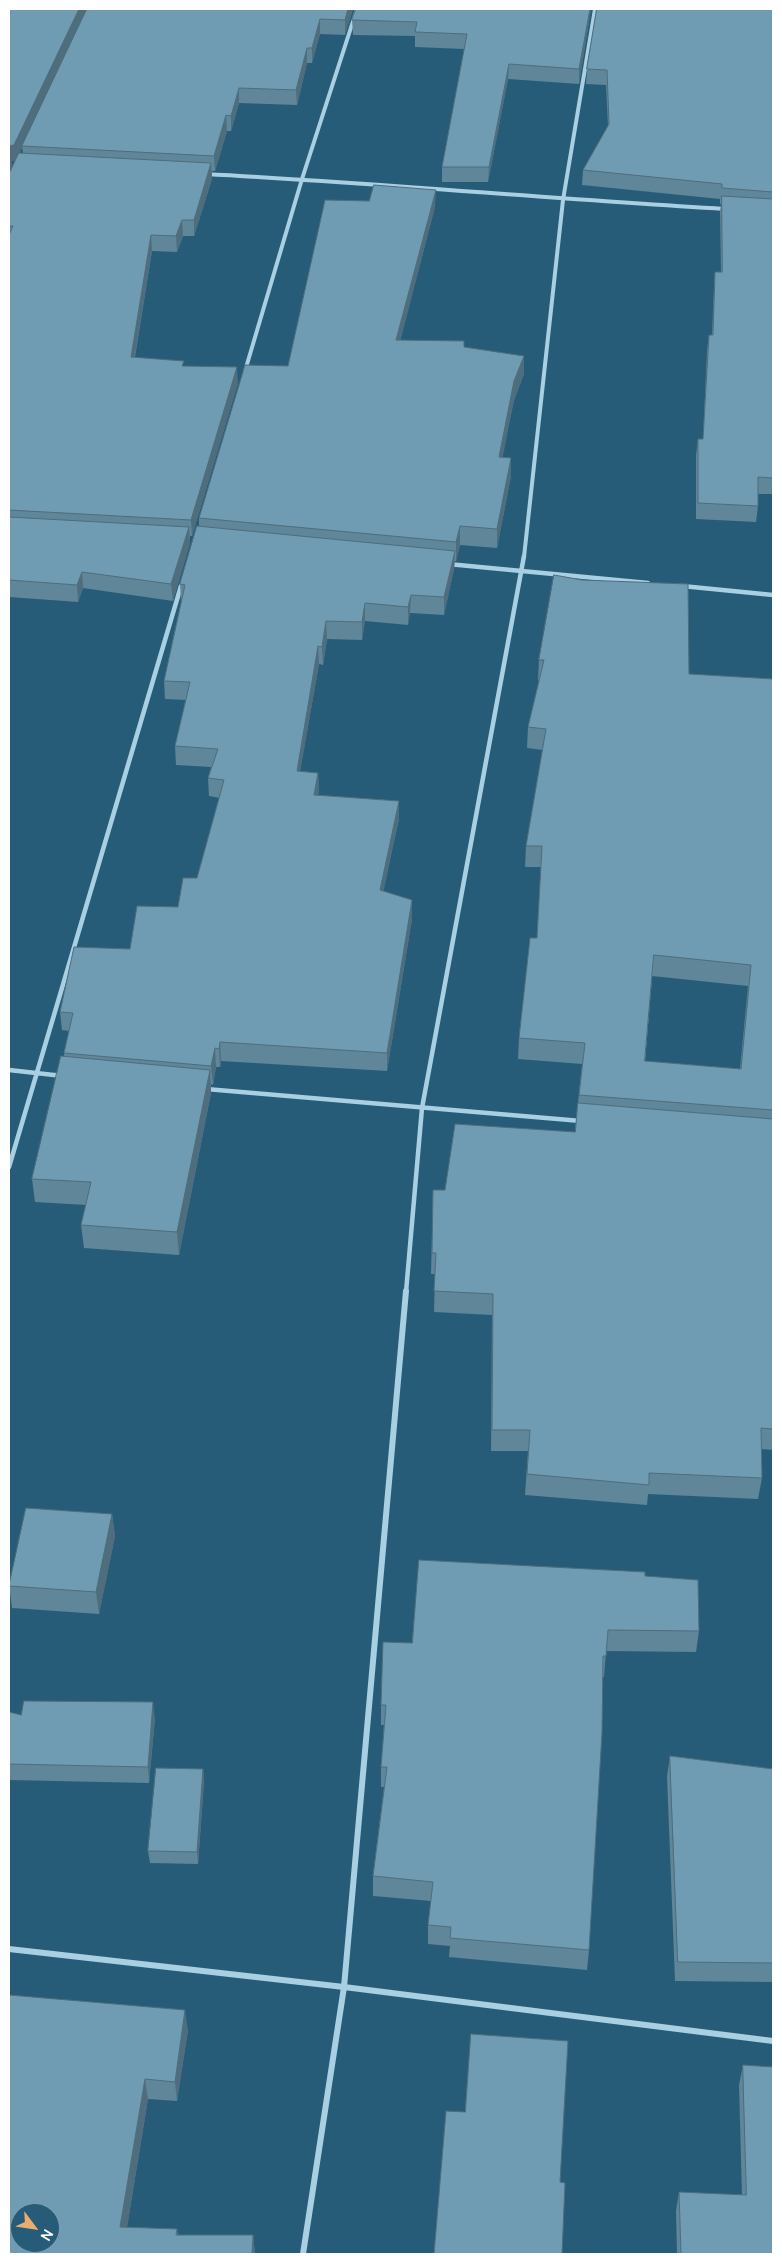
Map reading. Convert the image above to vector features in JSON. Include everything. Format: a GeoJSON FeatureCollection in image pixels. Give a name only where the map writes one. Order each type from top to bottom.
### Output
{"type":"FeatureCollection","features":[{"type":"Feature","properties":{"kind":"street"},"geometry":{"type":"LineString","coordinates":[[243,378],[302,179],[357,9]]}},
{"type":"Feature","properties":{"kind":"street"},"geometry":{"type":"LineString","coordinates":[[303,2254],[344,1987],[422,1108],[522,571],[564,200],[595,9]]}},
{"type":"Feature","properties":{"kind":"street"},"geometry":{"type":"LineString","coordinates":[[204,174],[302,179],[564,200],[735,209]]}},
{"type":"Feature","properties":{"kind":"street"},"geometry":{"type":"LineString","coordinates":[[443,564],[658,584]]}},
{"type":"Feature","properties":{"kind":"street"},"geometry":{"type":"LineString","coordinates":[[9,1167],[183,578]]}},
{"type":"Feature","properties":{"kind":"street"},"geometry":{"type":"LineString","coordinates":[[677,586],[773,595]]}},
{"type":"Feature","properties":{"kind":"street"},"geometry":{"type":"LineString","coordinates":[[9,1070],[66,1076]]}},
{"type":"Feature","properties":{"kind":"street"},"geometry":{"type":"LineString","coordinates":[[194,1088],[588,1122]]}},
{"type":"Feature","properties":{"kind":"street"},"geometry":{"type":"LineString","coordinates":[[9,1949],[344,1987],[773,2042]]}},
{"type":"Feature","properties":{"kind":"building"},"geometry":{"type":"Polygon","coordinates":[[[9,9],[79,9],[14,145],[9,146],[9,9]]]}},
{"type":"Feature","properties":{"kind":"building"},"geometry":{"type":"Polygon","coordinates":[[[87,9],[348,9],[345,20],[320,19],[312,48],[307,48],[296,90],[239,88],[231,116],[226,115],[214,156],[22,146],[87,9]]]}},
{"type":"Feature","properties":{"kind":"building"},"geometry":{"type":"Polygon","coordinates":[[[356,9],[590,9],[579,69],[509,64],[489,167],[442,167],[467,34],[415,32],[417,22],[352,20],[356,9]]]}},
{"type":"Feature","properties":{"kind":"building"},"geometry":{"type":"Polygon","coordinates":[[[597,9],[773,9],[773,192],[722,188],[722,184],[583,170],[609,124],[607,70],[587,69],[597,9]]]}},
{"type":"Feature","properties":{"kind":"building"},"geometry":{"type":"Polygon","coordinates":[[[19,153],[211,163],[194,220],[182,220],[176,236],[151,235],[131,357],[184,361],[182,366],[237,367],[191,520],[9,510],[9,235],[13,226],[9,226],[9,171],[19,153]]]}},
{"type":"Feature","properties":{"kind":"building"},"geometry":{"type":"Polygon","coordinates":[[[374,185],[436,190],[396,340],[464,341],[464,347],[524,356],[514,381],[499,457],[511,458],[497,529],[460,526],[456,542],[199,518],[245,365],[288,366],[325,200],[369,201],[374,185]]]}},
{"type":"Feature","properties":{"kind":"building"},"geometry":{"type":"Polygon","coordinates":[[[722,196],[773,199],[773,478],[758,477],[758,506],[698,503],[698,439],[703,439],[709,335],[713,335],[715,272],[722,272],[722,196]]]}},
{"type":"Feature","properties":{"kind":"building"},"geometry":{"type":"Polygon","coordinates":[[[9,517],[189,527],[171,584],[82,572],[77,585],[9,580],[9,517]]]}},
{"type":"Feature","properties":{"kind":"building"},"geometry":{"type":"Polygon","coordinates":[[[197,526],[455,551],[444,597],[411,595],[408,607],[365,603],[362,622],[326,621],[322,647],[318,646],[297,771],[318,773],[314,795],[399,801],[380,890],[412,900],[387,1053],[220,1042],[219,1049],[215,1048],[211,1066],[64,1053],[73,1013],[60,1012],[74,947],[130,949],[137,906],[178,907],[183,878],[197,878],[224,780],[208,778],[218,749],[175,746],[190,682],[164,681],[185,585],[180,584],[197,526]]]}},
{"type":"Feature","properties":{"kind":"building"},"geometry":{"type":"Polygon","coordinates":[[[554,575],[582,580],[688,584],[689,674],[773,679],[773,1110],[579,1095],[585,1043],[519,1038],[530,938],[537,938],[542,846],[526,846],[546,729],[528,727],[544,660],[539,660],[554,575]],[[654,955],[645,1061],[741,1069],[751,965],[654,955]]]}},
{"type":"Feature","properties":{"kind":"building"},"geometry":{"type":"Polygon","coordinates":[[[61,1056],[210,1070],[177,1232],[81,1225],[91,1182],[32,1179],[61,1056]]]}},
{"type":"Feature","properties":{"kind":"building"},"geometry":{"type":"Polygon","coordinates":[[[578,1103],[773,1119],[773,1429],[761,1428],[762,1478],[649,1473],[649,1485],[527,1474],[530,1430],[492,1430],[493,1294],[434,1291],[436,1253],[432,1253],[433,1190],[445,1190],[455,1124],[575,1132],[578,1103]]]}},
{"type":"Feature","properties":{"kind":"building"},"geometry":{"type":"Polygon","coordinates":[[[26,1508],[112,1514],[96,1592],[9,1586],[26,1508]]]}},
{"type":"Feature","properties":{"kind":"building"},"geometry":{"type":"Polygon","coordinates":[[[419,1560],[645,1572],[645,1576],[698,1580],[699,1631],[608,1630],[606,1656],[603,1656],[602,1733],[589,1950],[450,1938],[451,1927],[428,1925],[433,1882],[373,1876],[387,1767],[381,1767],[386,1705],[381,1705],[383,1642],[412,1643],[419,1560]]]}},
{"type":"Feature","properties":{"kind":"building"},"geometry":{"type":"Polygon","coordinates":[[[24,1701],[153,1702],[148,1767],[9,1764],[9,1712],[21,1715],[24,1701]]]}},
{"type":"Feature","properties":{"kind":"building"},"geometry":{"type":"Polygon","coordinates":[[[670,1756],[773,1769],[773,1963],[678,1962],[670,1756]]]}},
{"type":"Feature","properties":{"kind":"building"},"geometry":{"type":"Polygon","coordinates":[[[156,1768],[203,1769],[197,1852],[148,1851],[156,1768]]]}},
{"type":"Feature","properties":{"kind":"building"},"geometry":{"type":"Polygon","coordinates":[[[9,1995],[185,2010],[175,2082],[145,2079],[120,2227],[177,2229],[176,2235],[253,2235],[252,2254],[9,2254],[9,1995]]]}},
{"type":"Feature","properties":{"kind":"building"},"geometry":{"type":"Polygon","coordinates":[[[471,2034],[568,2041],[560,2182],[565,2183],[562,2254],[434,2254],[446,2111],[465,2112],[471,2034]]]}},
{"type":"Feature","properties":{"kind":"building"},"geometry":{"type":"Polygon","coordinates":[[[743,2065],[773,2067],[773,2254],[681,2254],[679,2192],[746,2195],[743,2065]]]}}]}
